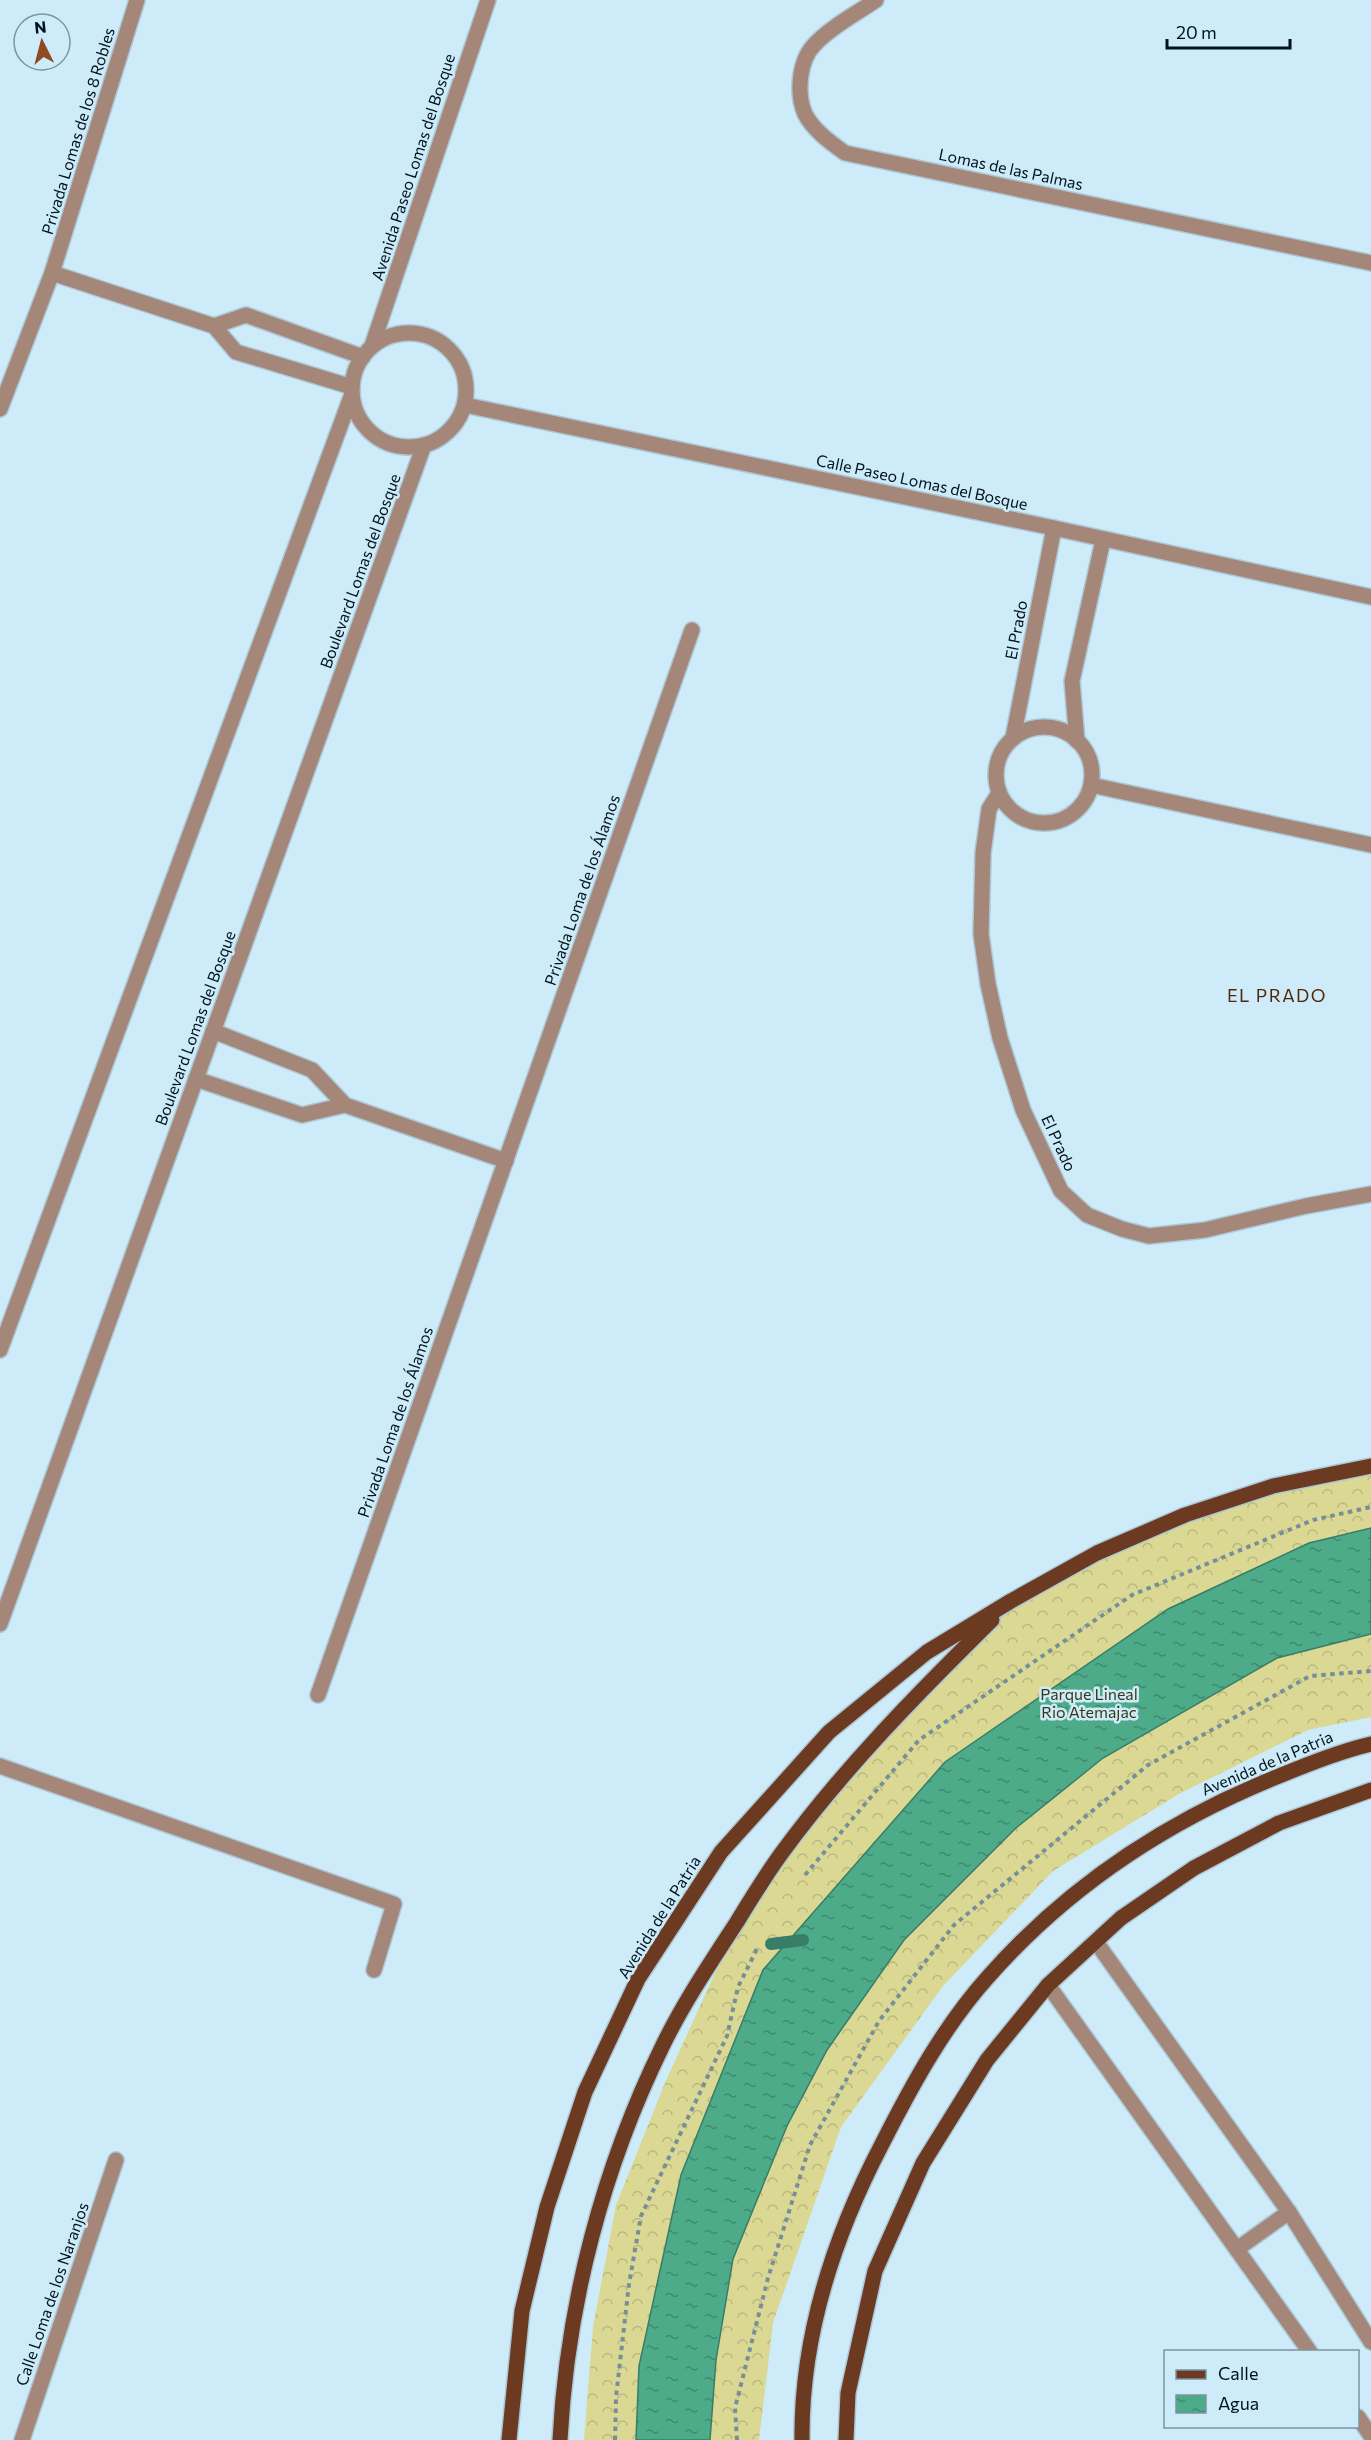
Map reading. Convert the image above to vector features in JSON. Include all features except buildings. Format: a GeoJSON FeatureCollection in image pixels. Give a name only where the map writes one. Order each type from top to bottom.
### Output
{"type":"FeatureCollection","features":[{"type":"Feature","properties":{"kind":"main road","name":"Avenida de la Patria"},"geometry":{"type":"LineString","coordinates":[[509,2440],[522,2311],[547,2207],[585,2092],[638,1979],[721,1852],[829,1732],[927,1652],[1011,1601],[1097,1553],[1185,1515],[1273,1486],[1371,1466]]}},
{"type":"Feature","properties":{"kind":"main road","name":"Avenida de la Patria"},"geometry":{"type":"LineString","coordinates":[[560,2440],[563,2387],[585,2263],[622,2141],[663,2044],[708,1967],[781,1854],[877,1739],[934,1677],[1011,1601]]}},
{"type":"Feature","properties":{"kind":"main road","name":"Avenida de la Patria"},"geometry":{"type":"LineString","coordinates":[[802,2440],[807,2372],[815,2324],[827,2276],[845,2224],[867,2173],[920,2073],[951,2024],[987,1978],[1027,1935],[1070,1896],[1171,1827],[1232,1794],[1340,1752],[1371,1744]]}},
{"type":"Feature","properties":{"kind":"main road"},"geometry":{"type":"LineString","coordinates":[[846,2440],[848,2393],[875,2271],[923,2163],[987,2060],[1048,1985],[1121,1918],[1194,1868],[1279,1823],[1371,1790]]}},
{"type":"Feature","properties":{"kind":"street","name":"Privada Lomas de los 8 Robles"},"geometry":{"type":"LineString","coordinates":[[0,409],[52,273],[137,0]]}},
{"type":"Feature","properties":{"kind":"street","name":"Avenida Paseo Lomas del Bosque"},"geometry":{"type":"LineString","coordinates":[[368,351],[488,0]]}},
{"type":"Feature","properties":{"kind":"street","name":"Lomas de las Palmas"},"geometry":{"type":"LineString","coordinates":[[876,0],[814,45],[804,65],[799,87],[806,114],[824,137],[845,153],[1371,263]]}},
{"type":"Feature","properties":{"kind":"street"},"geometry":{"type":"LineString","coordinates":[[52,273],[214,326],[236,352],[352,390]]}},
{"type":"Feature","properties":{"kind":"street"},"geometry":{"type":"LineString","coordinates":[[214,326],[246,315],[368,351]]}},
{"type":"Feature","properties":{"kind":"street"},"geometry":{"type":"LineString","coordinates":[[0,1350],[352,390],[354,376],[368,351],[398,334],[420,334],[441,342],[452,351],[465,376],[467,391],[465,405],[459,419],[450,430],[424,445],[410,447],[396,445],[376,436],[361,421],[352,390]]}},
{"type":"Feature","properties":{"kind":"street","name":"Calle Paseo Lomas del Bosque"},"geometry":{"type":"LineString","coordinates":[[465,405],[1371,597]]}},
{"type":"Feature","properties":{"kind":"street","name":"Boulevard Lomas del Bosque"},"geometry":{"type":"LineString","coordinates":[[0,1624],[424,445]]}},
{"type":"Feature","properties":{"kind":"street","name":"El Prado"},"geometry":{"type":"LineString","coordinates":[[1013,738],[1054,528]]}},
{"type":"Feature","properties":{"kind":"street"},"geometry":{"type":"LineString","coordinates":[[1077,741],[1072,681],[1103,540]]}},
{"type":"Feature","properties":{"kind":"street","name":"Privada Loma de los Álamos"},"geometry":{"type":"LineString","coordinates":[[318,1695],[692,630]]}},
{"type":"Feature","properties":{"kind":"street"},"geometry":{"type":"LineString","coordinates":[[1046,727],[1068,734],[1077,741],[1090,761],[1091,785],[1084,801],[1073,814],[1048,823],[1030,821],[1015,814],[999,793],[996,784],[1001,754],[1013,738],[1034,729],[1046,727]]}},
{"type":"Feature","properties":{"kind":"street"},"geometry":{"type":"LineString","coordinates":[[1091,785],[1371,845]]}},
{"type":"Feature","properties":{"kind":"street","name":"El Prado"},"geometry":{"type":"LineString","coordinates":[[999,793],[989,809],[983,853],[981,934],[988,984],[1000,1038],[1023,1110],[1061,1191],[1087,1215],[1122,1229],[1149,1236],[1205,1230],[1306,1206],[1371,1194]]}},
{"type":"Feature","properties":{"kind":"street"},"geometry":{"type":"LineString","coordinates":[[213,1031],[312,1070],[345,1105],[506,1161]]}},
{"type":"Feature","properties":{"kind":"street"},"geometry":{"type":"LineString","coordinates":[[196,1079],[302,1115],[345,1105]]}},
{"type":"Feature","properties":{"kind":"street"},"geometry":{"type":"LineString","coordinates":[[0,1766],[394,1904],[374,1970]]}},
{"type":"Feature","properties":{"kind":"street"},"geometry":{"type":"LineString","coordinates":[[1096,1942],[1289,2212],[1371,2342]]}},
{"type":"Feature","properties":{"kind":"street"},"geometry":{"type":"LineString","coordinates":[[1048,1985],[1310,2350]]}},
{"type":"Feature","properties":{"kind":"street","name":"Calle Loma de los Naranjos"},"geometry":{"type":"LineString","coordinates":[[22,2440],[116,2160]]}},
{"type":"Feature","properties":{"kind":"street"},"geometry":{"type":"LineString","coordinates":[[1237,2249],[1289,2212]]}},
{"type":"Feature","properties":{"kind":"street"},"geometry":{"type":"LineString","coordinates":[[1359,2418],[1371,2436]]}},
{"type":"Feature","properties":{"kind":"path"},"geometry":{"type":"LineString","coordinates":[[802,1878],[919,1740],[1132,1595],[1313,1520],[1371,1507]]}},
{"type":"Feature","properties":{"kind":"path"},"geometry":{"type":"LineString","coordinates":[[615,2440],[615,2397],[629,2284],[641,2216],[727,2036],[738,1987],[759,1946]]}},
{"type":"Feature","properties":{"kind":"green space","name":"Parque Lineal Rio Atemajac"},"geometry":{"type":"Polygon","coordinates":[[[1371,1470],[1371,1717],[1308,1730],[1179,1794],[1053,1871],[943,1986],[841,2127],[773,2323],[759,2440],[584,2440],[593,2327],[616,2205],[665,2083],[715,1973],[782,1859],[830,1798],[1012,1603],[1099,1557],[1186,1519],[1274,1491],[1371,1470]]]}},
{"type":"Feature","properties":{"kind":"water"},"geometry":{"type":"Polygon","coordinates":[[[1371,1528],[1371,1634],[1277,1658],[1103,1758],[1016,1828],[904,1940],[827,2050],[787,2126],[733,2259],[716,2360],[710,2440],[636,2440],[639,2366],[681,2175],[763,1970],[945,1762],[1168,1609],[1309,1543],[1371,1528]]]}},
{"type":"Feature","properties":{"kind":"waterway"},"geometry":{"type":"LineString","coordinates":[[771,1944],[803,1940]]}},
{"type":"Feature","properties":{"kind":"district","name":"EL PRADO"},"geometry":{"type":"Point","coordinates":[1277,996]}}]}
